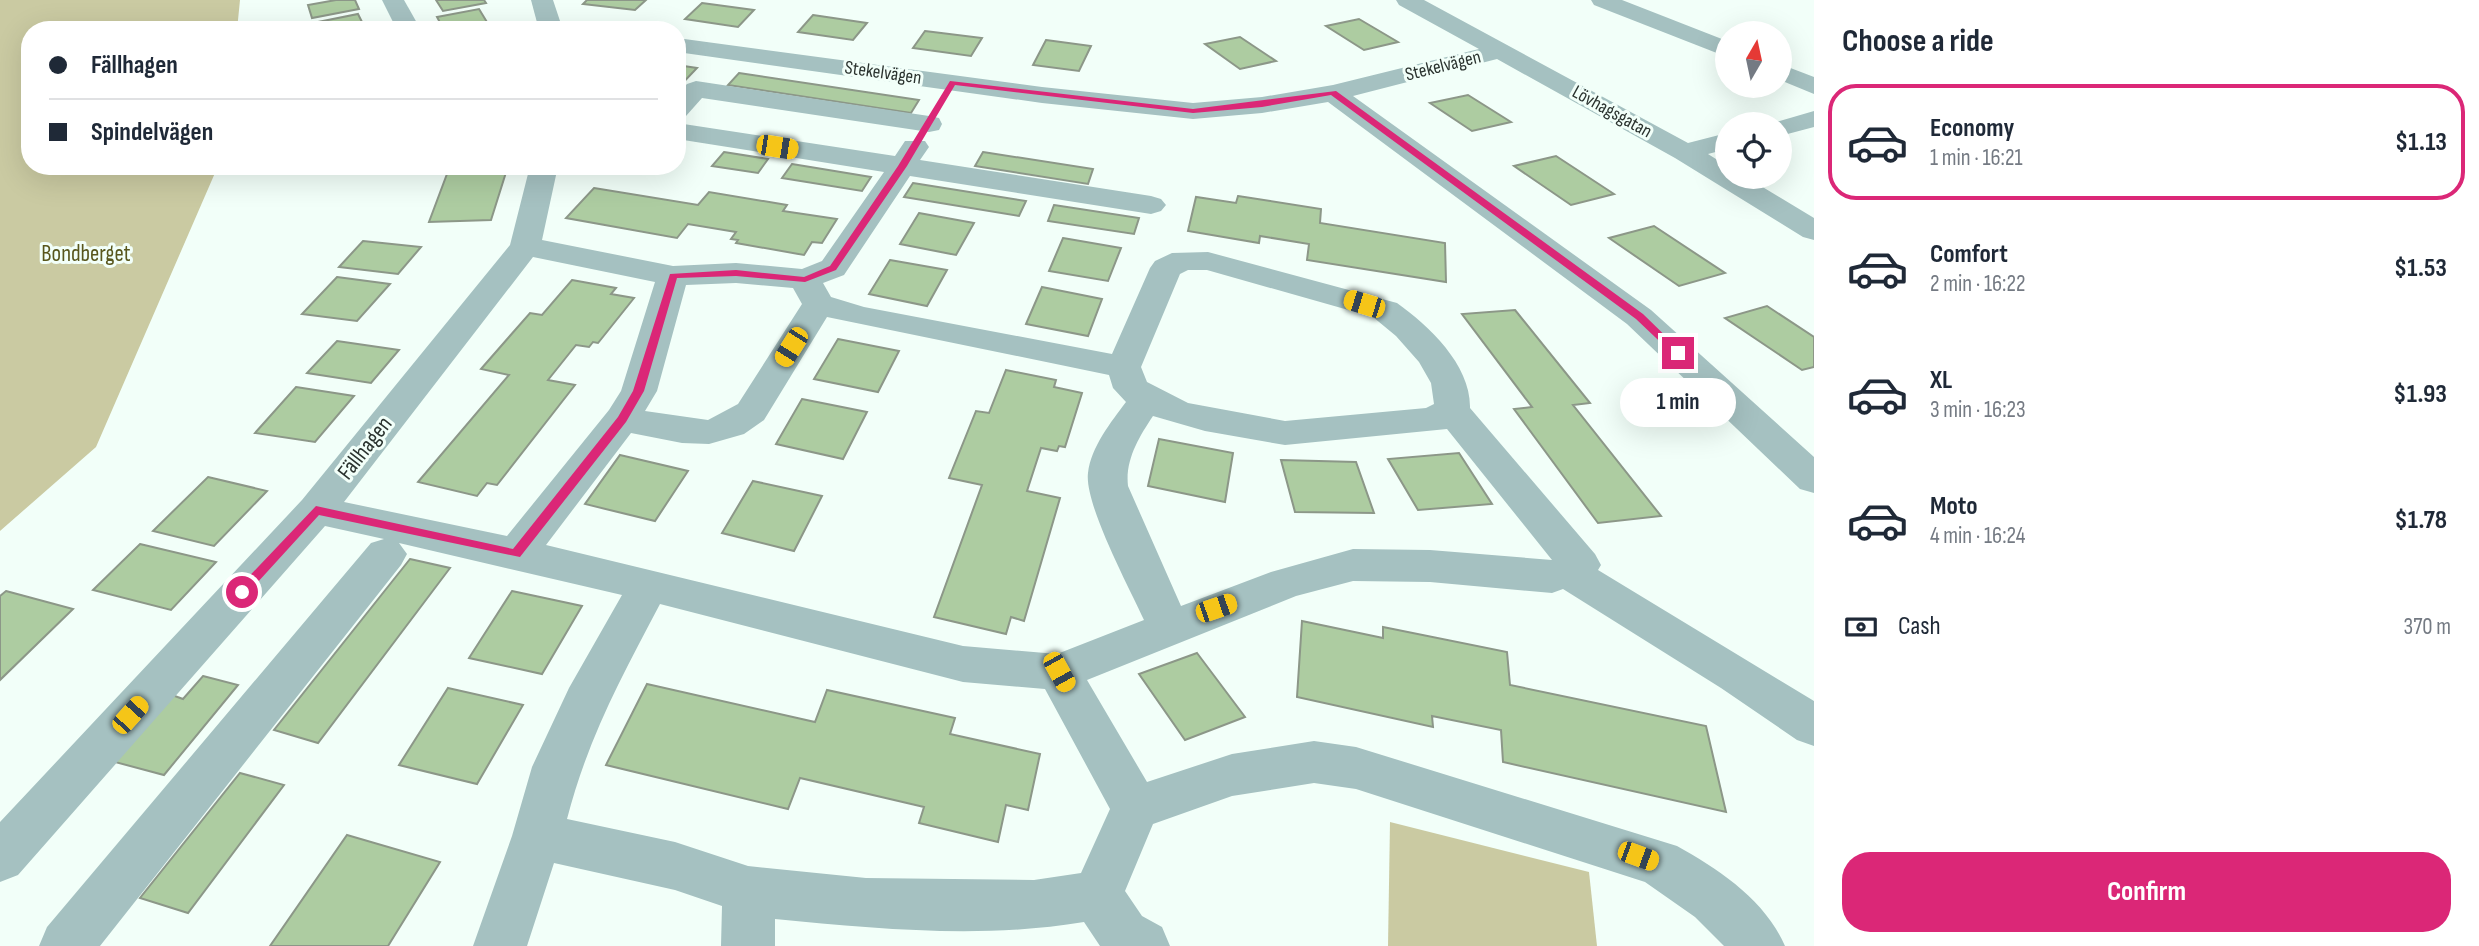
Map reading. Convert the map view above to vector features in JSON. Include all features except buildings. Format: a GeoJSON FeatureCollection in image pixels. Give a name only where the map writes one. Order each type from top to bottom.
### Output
{"type":"FeatureCollection","features":[{"type":"Feature","properties":{"kind":"street"},"geometry":{"type":"LineString","coordinates":[[393,0],[404,21]]}},
{"type":"Feature","properties":{"kind":"street"},"geometry":{"type":"LineString","coordinates":[[542,0],[548,21]]}},
{"type":"Feature","properties":{"kind":"street","name":"Lövhagsgatan"},"geometry":{"type":"LineString","coordinates":[[1406,0],[1685,152],[1814,231]]}},
{"type":"Feature","properties":{"kind":"street"},"geometry":{"type":"LineString","coordinates":[[1602,0],[1715,45]]}},
{"type":"Feature","properties":{"kind":"street","name":"Stekelvägen"},"geometry":{"type":"LineString","coordinates":[[686,46],[953,83],[1193,111],[1239,108],[1333,93],[1501,51]]}},
{"type":"Feature","properties":{"kind":"street"},"geometry":{"type":"LineString","coordinates":[[1792,76],[1814,86]]}},
{"type":"Feature","properties":{"kind":"street"},"geometry":{"type":"LineString","coordinates":[[622,419],[682,431],[709,432],[731,425],[751,412],[812,292],[833,268],[903,166],[953,83]]}},
{"type":"Feature","properties":{"kind":"street"},"geometry":{"type":"LineString","coordinates":[[686,100],[696,89],[929,124]]}},
{"type":"Feature","properties":{"kind":"street"},"geometry":{"type":"LineString","coordinates":[[1333,93],[1639,317],[1814,479]]}},
{"type":"Feature","properties":{"kind":"street"},"geometry":{"type":"LineString","coordinates":[[1792,125],[1814,119]]}},
{"type":"Feature","properties":{"kind":"street"},"geometry":{"type":"LineString","coordinates":[[686,132],[1152,205]]}},
{"type":"Feature","properties":{"kind":"street"},"geometry":{"type":"LineString","coordinates":[[1685,152],[1715,144]]}},
{"type":"Feature","properties":{"kind":"street","name":"Fällhagen"},"geometry":{"type":"LineString","coordinates":[[0,858],[316,510],[525,246],[542,175]]}},
{"type":"Feature","properties":{"kind":"street"},"geometry":{"type":"LineString","coordinates":[[525,246],[673,276],[736,273],[812,292],[859,316],[1135,383],[1178,413],[1285,433],[1434,420],[1452,410],[1455,397],[1448,379],[1405,323],[1343,298],[1208,261],[1183,260],[1166,268],[1135,383],[1106,478],[1116,507],[1170,628]]}},
{"type":"Feature","properties":{"kind":"street"},"geometry":{"type":"LineString","coordinates":[[516,554],[622,419],[639,391],[673,276]]}},
{"type":"Feature","properties":{"kind":"street"},"geometry":{"type":"LineString","coordinates":[[316,510],[516,554],[963,664],[1059,672],[1286,583],[1353,565],[1430,566],[1552,577],[1580,565],[1452,410]]}},
{"type":"Feature","properties":{"kind":"street"},"geometry":{"type":"LineString","coordinates":[[66,946],[386,554]]}},
{"type":"Feature","properties":{"kind":"street"},"geometry":{"type":"LineString","coordinates":[[1566,571],[1737,675],[1814,726]]}},
{"type":"Feature","properties":{"kind":"street"},"geometry":{"type":"LineString","coordinates":[[500,946],[537,836],[556,767],[585,702],[648,586]]}},
{"type":"Feature","properties":{"kind":"street"},"geometry":{"type":"LineString","coordinates":[[1059,672],[1135,808]]}},
{"type":"Feature","properties":{"kind":"street"},"geometry":{"type":"LineString","coordinates":[[1097,895],[1135,808],[1232,775],[1314,762],[1356,768],[1659,863],[1700,885],[1725,907],[1758,946]]}},
{"type":"Feature","properties":{"kind":"street"},"geometry":{"type":"LineString","coordinates":[[537,836],[675,866],[748,891],[866,903],[1034,905],[1097,895]]}},
{"type":"Feature","properties":{"kind":"street"},"geometry":{"type":"LineString","coordinates":[[748,891],[748,946]]}},
{"type":"Feature","properties":{"kind":"street"},"geometry":{"type":"LineString","coordinates":[[1097,895],[1124,934],[1143,946]]}},
{"type":"Feature","properties":{"kind":"green space","name":"Bondberget"},"geometry":{"type":"Polygon","coordinates":[[[0,0],[240,0],[238,21],[21,21],[21,175],[214,175],[96,447],[0,531],[0,0]]]}},
{"type":"Feature","properties":{"kind":"green space"},"geometry":{"type":"Polygon","coordinates":[[[1390,822],[1589,872],[1597,946],[1388,946],[1390,822]]]}},
{"type":"Feature","properties":{"kind":"route"},"geometry":{"type":"LineString","coordinates":[[242,592],[316,510],[516,554],[622,419],[639,391],[670,294],[673,276],[736,273],[805,279],[833,268],[903,166],[953,83],[1193,111],[1262,105],[1333,93],[1639,317],[1678,353]]}}]}
